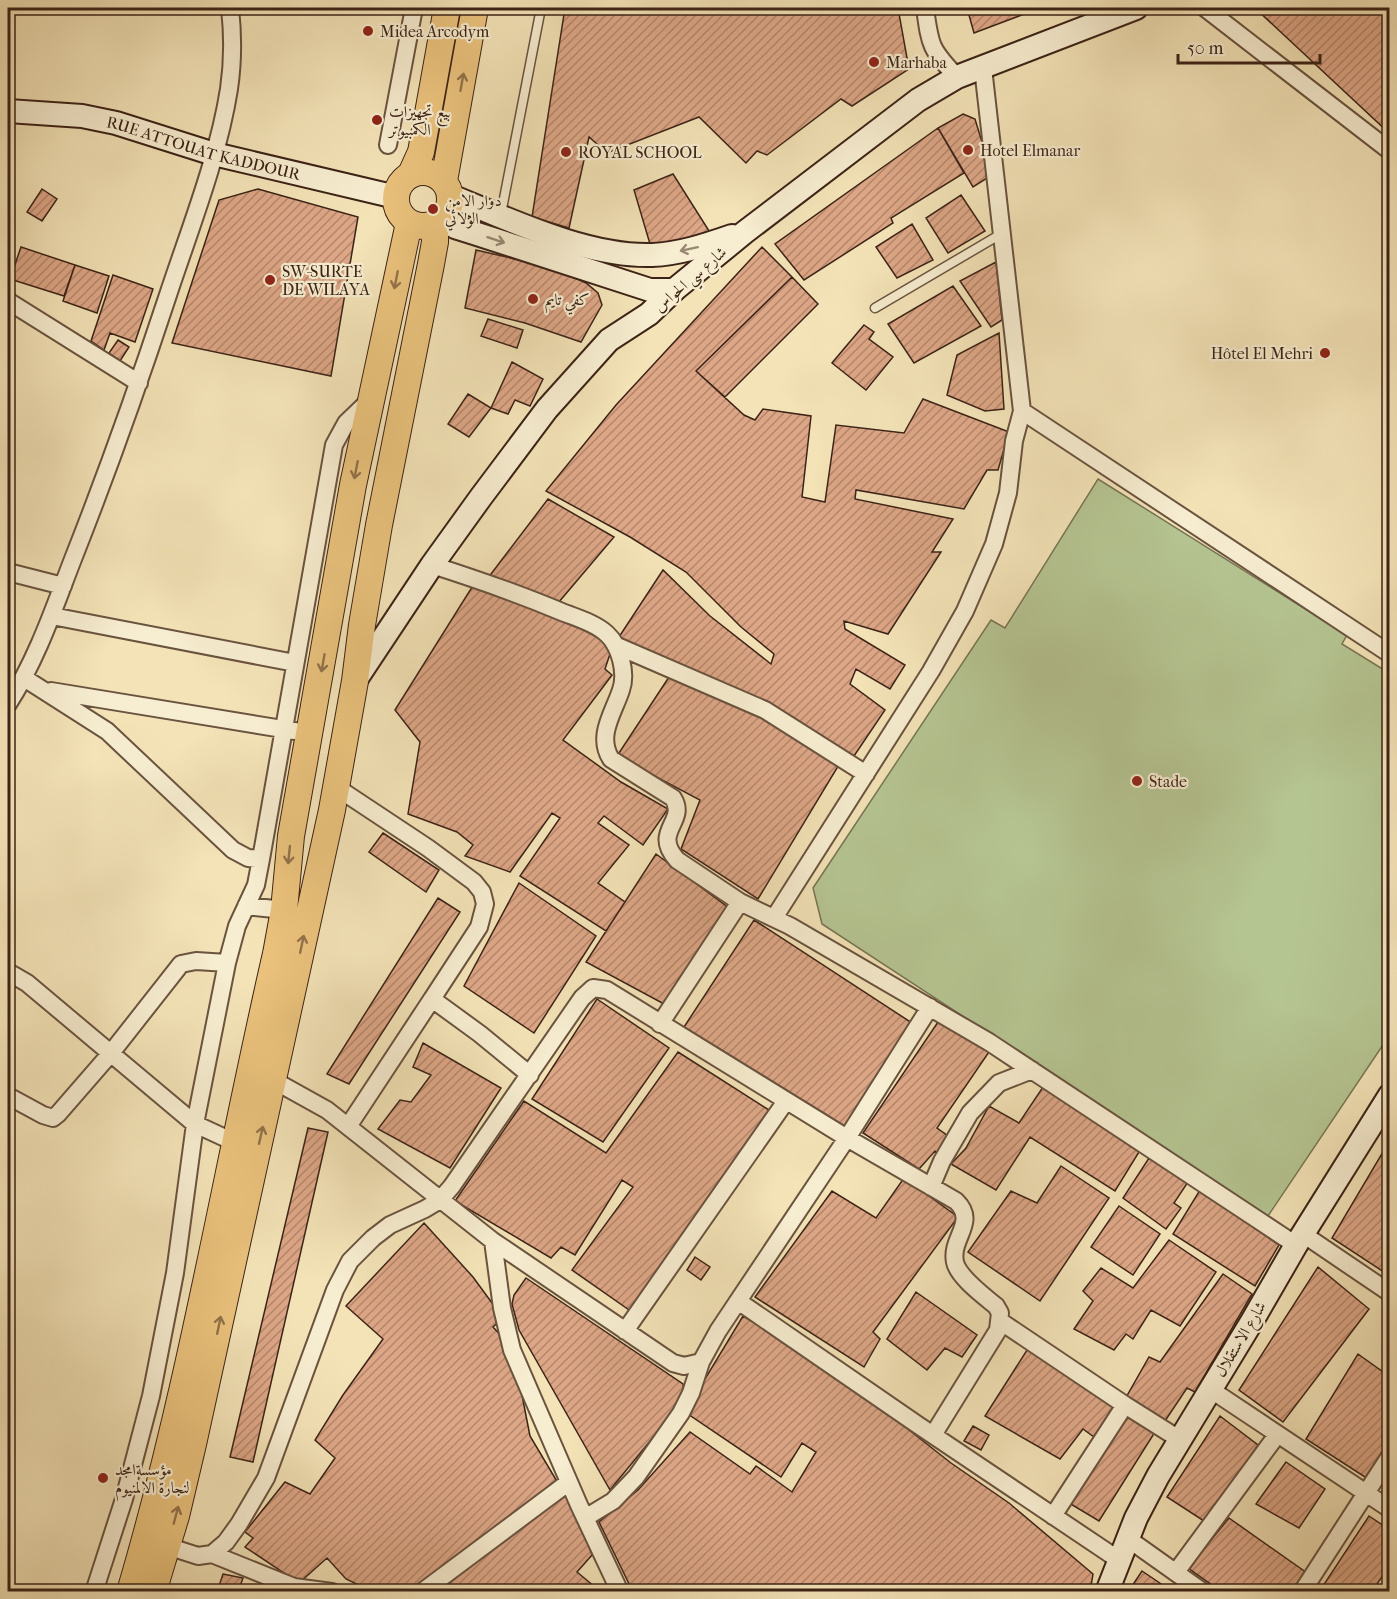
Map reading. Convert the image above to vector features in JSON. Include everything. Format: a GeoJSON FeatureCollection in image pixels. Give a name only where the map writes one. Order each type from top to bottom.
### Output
{"type":"FeatureCollection","features":[{"type":"Feature","properties":{"kind":"main road"},"geometry":{"type":"LineString","coordinates":[[443,205],[418,226],[409,223],[399,212],[396,197],[400,183],[411,174],[421,152],[447,8]]}},
{"type":"Feature","properties":{"kind":"main road"},"geometry":{"type":"LineString","coordinates":[[153,1592],[193,1444],[336,787],[355,681],[369,580],[443,205],[475,8]]}},
{"type":"Feature","properties":{"kind":"main road"},"geometry":{"type":"LineString","coordinates":[[411,174],[429,172],[443,205]]}},
{"type":"Feature","properties":{"kind":"main road"},"geometry":{"type":"LineString","coordinates":[[130,1592],[154,1511],[172,1435],[284,910],[291,836],[353,484],[409,223]]}},
{"type":"Feature","properties":{"kind":"street"},"geometry":{"type":"LineString","coordinates":[[8,703],[24,678],[52,616],[108,472],[214,154],[229,89],[233,37],[230,8]]}},
{"type":"Feature","properties":{"kind":"street"},"geometry":{"type":"LineString","coordinates":[[387,145],[414,8]]}},
{"type":"Feature","properties":{"kind":"street"},"geometry":{"type":"LineString","coordinates":[[924,8],[934,51],[957,77]]}},
{"type":"Feature","properties":{"kind":"street","name":"شارع سي الحواس"},"geometry":{"type":"LineString","coordinates":[[355,681],[432,565],[547,410],[609,340],[649,314],[674,290],[745,232],[918,100],[957,77],[1136,8]]}},
{"type":"Feature","properties":{"kind":"street"},"geometry":{"type":"LineString","coordinates":[[1205,8],[1389,151]]}},
{"type":"Feature","properties":{"kind":"street"},"geometry":{"type":"LineString","coordinates":[[774,918],[931,671],[965,610],[994,544],[1008,493],[1014,441],[1022,411],[983,68]]}},
{"type":"Feature","properties":{"kind":"street","name":"RUE ATTOUAT KADDOUR"},"geometry":{"type":"LineString","coordinates":[[8,111],[82,116],[116,123],[214,154],[396,197]]}},
{"type":"Feature","properties":{"kind":"street"},"geometry":{"type":"LineString","coordinates":[[443,205],[501,218],[599,249],[632,255],[677,252],[705,246],[745,232]]}},
{"type":"Feature","properties":{"kind":"street"},"geometry":{"type":"LineString","coordinates":[[443,205],[455,226],[474,233],[650,290],[674,290]]}},
{"type":"Feature","properties":{"kind":"street"},"geometry":{"type":"LineString","coordinates":[[8,301],[139,383]]}},
{"type":"Feature","properties":{"kind":"street"},"geometry":{"type":"LineString","coordinates":[[94,1592],[124,1499],[163,1341],[175,1273],[195,1124],[227,963],[237,926],[256,885],[334,445],[346,423],[371,399]]}},
{"type":"Feature","properties":{"kind":"street"},"geometry":{"type":"LineString","coordinates":[[1022,411],[1388,649]]}},
{"type":"Feature","properties":{"kind":"street"},"geometry":{"type":"LineString","coordinates":[[432,565],[474,578],[590,623],[608,635],[615,645],[622,669],[623,685],[606,732],[608,754],[619,764],[674,798],[677,812],[667,835],[667,844],[677,860],[740,902],[774,918],[930,1007],[1389,1293]]}},
{"type":"Feature","properties":{"kind":"street"},"geometry":{"type":"LineString","coordinates":[[8,572],[63,586]]}},
{"type":"Feature","properties":{"kind":"street"},"geometry":{"type":"LineString","coordinates":[[52,616],[295,663]]}},
{"type":"Feature","properties":{"kind":"street"},"geometry":{"type":"LineString","coordinates":[[615,645],[765,710],[866,774]]}},
{"type":"Feature","properties":{"kind":"street"},"geometry":{"type":"LineString","coordinates":[[24,678],[108,731],[233,850],[248,858],[261,859]]}},
{"type":"Feature","properties":{"kind":"street"},"geometry":{"type":"LineString","coordinates":[[43,690],[310,734]]}},
{"type":"Feature","properties":{"kind":"street"},"geometry":{"type":"LineString","coordinates":[[336,787],[428,848],[474,882],[482,892],[485,904],[479,927],[349,1125]]}},
{"type":"Feature","properties":{"kind":"street"},"geometry":{"type":"LineString","coordinates":[[660,1024],[740,902]]}},
{"type":"Feature","properties":{"kind":"street"},"geometry":{"type":"LineString","coordinates":[[246,906],[284,910]]}},
{"type":"Feature","properties":{"kind":"street"},"geometry":{"type":"LineString","coordinates":[[8,1096],[53,1118],[111,1053],[181,964],[196,961],[227,963]]}},
{"type":"Feature","properties":{"kind":"street"},"geometry":{"type":"LineString","coordinates":[[8,972],[27,983],[195,1124],[236,1143]]}},
{"type":"Feature","properties":{"kind":"street"},"geometry":{"type":"LineString","coordinates":[[212,1554],[226,1542],[239,1524],[266,1478],[335,1290],[350,1261],[390,1225],[440,1200],[582,998],[593,988],[607,990],[847,1138],[956,1201],[963,1208],[966,1218],[955,1247],[955,1263],[962,1274],[996,1306],[1000,1313],[1000,1321],[998,1330],[981,1360],[933,1435]]}},
{"type":"Feature","properties":{"kind":"street"},"geometry":{"type":"LineString","coordinates":[[432,999],[530,1075]]}},
{"type":"Feature","properties":{"kind":"street"},"geometry":{"type":"LineString","coordinates":[[585,1518],[612,1501],[636,1477],[681,1413],[701,1362],[718,1331],[847,1138],[930,1007]]}},
{"type":"Feature","properties":{"kind":"street"},"geometry":{"type":"LineString","coordinates":[[932,1187],[942,1161],[970,1113],[999,1083],[1032,1070]]}},
{"type":"Feature","properties":{"kind":"street"},"geometry":{"type":"LineString","coordinates":[[273,1080],[303,1094],[349,1125],[493,1241],[673,1363],[684,1366],[701,1362]]}},
{"type":"Feature","properties":{"kind":"street","name":"شارع الاستقلال"},"geometry":{"type":"LineString","coordinates":[[1107,1592],[1127,1538],[1158,1476],[1299,1239],[1389,1095]]}},
{"type":"Feature","properties":{"kind":"street"},"geometry":{"type":"LineString","coordinates":[[625,1331],[786,1101]]}},
{"type":"Feature","properties":{"kind":"street"},"geometry":{"type":"LineString","coordinates":[[493,1241],[502,1308],[512,1350],[585,1518],[620,1592]]}},
{"type":"Feature","properties":{"kind":"street"},"geometry":{"type":"LineString","coordinates":[[738,1301],[1119,1560]]}},
{"type":"Feature","properties":{"kind":"street"},"geometry":{"type":"LineString","coordinates":[[1000,1321],[1179,1439]]}},
{"type":"Feature","properties":{"kind":"street"},"geometry":{"type":"LineString","coordinates":[[1210,1389],[1389,1509]]}},
{"type":"Feature","properties":{"kind":"street"},"geometry":{"type":"LineString","coordinates":[[1053,1516],[1125,1405]]}},
{"type":"Feature","properties":{"kind":"street"},"geometry":{"type":"LineString","coordinates":[[1176,1572],[1277,1435]]}},
{"type":"Feature","properties":{"kind":"street"},"geometry":{"type":"LineString","coordinates":[[1302,1592],[1389,1456]]}},
{"type":"Feature","properties":{"kind":"street"},"geometry":{"type":"LineString","coordinates":[[422,1592],[569,1482]]}},
{"type":"Feature","properties":{"kind":"street"},"geometry":{"type":"LineString","coordinates":[[1127,1538],[1203,1592]]}},
{"type":"Feature","properties":{"kind":"street"},"geometry":{"type":"LineString","coordinates":[[167,1546],[198,1556],[212,1554],[294,1587],[332,1592]]}},
{"type":"Feature","properties":{"kind":"lane"},"geometry":{"type":"LineString","coordinates":[[501,218],[541,8]]}},
{"type":"Feature","properties":{"kind":"lane"},"geometry":{"type":"LineString","coordinates":[[875,308],[1002,234]]}},
{"type":"Feature","properties":{"kind":"green space","name":"Stade"},"geometry":{"type":"Polygon","coordinates":[[[1098,479],[1347,635],[1342,644],[1389,673],[1389,1036],[1268,1216],[822,924],[813,888],[991,620],[1005,628],[1098,479]]]}},
{"type":"Feature","properties":{"kind":"building"},"geometry":{"type":"Polygon","coordinates":[[[565,8],[898,8],[909,69],[852,106],[841,99],[767,155],[757,151],[746,163],[699,117],[607,153],[589,137],[569,228],[532,217],[565,8]]]}},
{"type":"Feature","properties":{"kind":"building"},"geometry":{"type":"Polygon","coordinates":[[[967,8],[1040,8],[974,33],[967,8]]]}},
{"type":"Feature","properties":{"kind":"building"},"geometry":{"type":"Polygon","coordinates":[[[1255,8],[1390,8],[1390,134],[1255,8]]]}},
{"type":"Feature","properties":{"kind":"building","name":"Hotel Elmanar"},"geometry":{"type":"Polygon","coordinates":[[[963,114],[975,119],[992,175],[973,187],[938,128],[963,114]]]}},
{"type":"Feature","properties":{"kind":"building"},"geometry":{"type":"Polygon","coordinates":[[[938,128],[964,173],[891,218],[893,223],[804,280],[775,244],[938,128]]]}},
{"type":"Feature","properties":{"kind":"building"},"geometry":{"type":"Polygon","coordinates":[[[673,174],[711,234],[683,241],[650,244],[634,190],[673,174]]]}},
{"type":"Feature","properties":{"kind":"building"},"geometry":{"type":"Polygon","coordinates":[[[42,189],[57,199],[42,221],[27,212],[42,189]]]}},
{"type":"Feature","properties":{"kind":"building","name":"SW-SURTE DE WILAYA"},"geometry":{"type":"Polygon","coordinates":[[[258,189],[358,217],[331,376],[172,343],[219,200],[258,189]]]}},
{"type":"Feature","properties":{"kind":"building"},"geometry":{"type":"Polygon","coordinates":[[[961,195],[985,231],[948,253],[926,218],[961,195]]]}},
{"type":"Feature","properties":{"kind":"building"},"geometry":{"type":"Polygon","coordinates":[[[912,224],[933,260],[897,278],[876,247],[912,224]]]}},
{"type":"Feature","properties":{"kind":"building"},"geometry":{"type":"Polygon","coordinates":[[[21,247],[75,265],[64,296],[10,279],[21,247]]]}},
{"type":"Feature","properties":{"kind":"building"},"geometry":{"type":"Polygon","coordinates":[[[762,247],[792,277],[696,371],[744,415],[755,420],[763,409],[811,416],[802,497],[825,502],[836,425],[904,433],[923,399],[1009,432],[998,470],[987,470],[964,509],[856,490],[855,499],[953,519],[932,552],[941,552],[888,634],[844,621],[845,629],[905,665],[890,689],[856,669],[850,684],[885,710],[852,759],[617,640],[663,570],[710,616],[771,664],[774,654],[741,627],[686,572],[630,537],[546,491],[616,405],[762,247]]]}},
{"type":"Feature","properties":{"kind":"building","name":"كفي تايم"},"geometry":{"type":"Polygon","coordinates":[[[476,250],[554,268],[586,283],[598,293],[602,305],[581,342],[525,323],[465,308],[476,250]]]}},
{"type":"Feature","properties":{"kind":"building"},"geometry":{"type":"Polygon","coordinates":[[[996,262],[1002,320],[991,327],[960,281],[996,262]]]}},
{"type":"Feature","properties":{"kind":"building"},"geometry":{"type":"Polygon","coordinates":[[[75,265],[109,276],[97,313],[63,301],[75,265]]]}},
{"type":"Feature","properties":{"kind":"building"},"geometry":{"type":"Polygon","coordinates":[[[113,275],[153,289],[135,342],[110,333],[104,350],[91,341],[113,275]]]}},
{"type":"Feature","properties":{"kind":"building"},"geometry":{"type":"Polygon","coordinates":[[[792,277],[818,304],[725,397],[696,371],[792,277]]]}},
{"type":"Feature","properties":{"kind":"building"},"geometry":{"type":"Polygon","coordinates":[[[953,286],[981,326],[914,363],[888,324],[953,286]]]}},
{"type":"Feature","properties":{"kind":"building"},"geometry":{"type":"Polygon","coordinates":[[[488,319],[523,330],[517,348],[481,336],[488,319]]]}},
{"type":"Feature","properties":{"kind":"building"},"geometry":{"type":"Polygon","coordinates":[[[864,325],[874,332],[869,339],[893,357],[866,390],[832,363],[864,325]]]}},
{"type":"Feature","properties":{"kind":"building"},"geometry":{"type":"Polygon","coordinates":[[[999,333],[1004,409],[985,411],[947,395],[957,355],[999,333]]]}},
{"type":"Feature","properties":{"kind":"building"},"geometry":{"type":"Polygon","coordinates":[[[118,340],[129,347],[120,361],[109,353],[118,340]]]}},
{"type":"Feature","properties":{"kind":"building"},"geometry":{"type":"Polygon","coordinates":[[[512,362],[543,379],[530,406],[515,400],[508,414],[491,408],[512,362]]]}},
{"type":"Feature","properties":{"kind":"building"},"geometry":{"type":"Polygon","coordinates":[[[468,394],[491,408],[469,437],[448,424],[468,394]]]}},
{"type":"Feature","properties":{"kind":"building"},"geometry":{"type":"Polygon","coordinates":[[[548,499],[614,537],[558,603],[488,578],[548,499]]]}},
{"type":"Feature","properties":{"kind":"building"},"geometry":{"type":"Polygon","coordinates":[[[474,584],[606,637],[610,654],[605,669],[612,675],[563,740],[621,782],[668,809],[643,845],[604,816],[598,823],[629,845],[598,883],[625,902],[606,931],[520,876],[560,818],[552,813],[510,872],[465,856],[473,845],[457,832],[408,814],[420,742],[395,710],[474,584]]]}},
{"type":"Feature","properties":{"kind":"building"},"geometry":{"type":"Polygon","coordinates":[[[671,674],[762,713],[840,763],[758,899],[681,849],[700,800],[617,756],[671,674]]]}},
{"type":"Feature","properties":{"kind":"building"},"geometry":{"type":"Polygon","coordinates":[[[383,833],[439,870],[426,892],[369,852],[383,833]]]}},
{"type":"Feature","properties":{"kind":"building"},"geometry":{"type":"Polygon","coordinates":[[[656,854],[729,908],[664,1004],[586,962],[656,854]]]}},
{"type":"Feature","properties":{"kind":"building"},"geometry":{"type":"Polygon","coordinates":[[[519,883],[596,936],[534,1033],[464,986],[519,883]]]}},
{"type":"Feature","properties":{"kind":"building"},"geometry":{"type":"Polygon","coordinates":[[[438,898],[460,912],[349,1084],[327,1074],[438,898]]]}},
{"type":"Feature","properties":{"kind":"building"},"geometry":{"type":"Polygon","coordinates":[[[754,920],[912,1023],[846,1127],[684,1027],[754,920]]]}},
{"type":"Feature","properties":{"kind":"building"},"geometry":{"type":"Polygon","coordinates":[[[597,999],[669,1048],[603,1142],[532,1099],[597,999]]]}},
{"type":"Feature","properties":{"kind":"building"},"geometry":{"type":"Polygon","coordinates":[[[940,1019],[989,1052],[937,1128],[951,1138],[941,1157],[935,1151],[919,1169],[863,1133],[940,1019]]]}},
{"type":"Feature","properties":{"kind":"building"},"geometry":{"type":"Polygon","coordinates":[[[423,1043],[501,1088],[450,1168],[378,1129],[400,1100],[411,1102],[431,1075],[413,1067],[423,1043]]]}},
{"type":"Feature","properties":{"kind":"building"},"geometry":{"type":"Polygon","coordinates":[[[678,1052],[769,1110],[632,1312],[572,1270],[633,1187],[622,1180],[575,1255],[561,1247],[551,1258],[455,1201],[524,1101],[606,1153],[678,1052]]]}},
{"type":"Feature","properties":{"kind":"building"},"geometry":{"type":"Polygon","coordinates":[[[1043,1087],[1139,1152],[1115,1191],[1030,1137],[996,1190],[951,1164],[966,1148],[989,1106],[1019,1123],[1043,1087]]]}},
{"type":"Feature","properties":{"kind":"building"},"geometry":{"type":"Polygon","coordinates":[[[308,1128],[328,1132],[253,1462],[230,1457],[308,1128]]]}},
{"type":"Feature","properties":{"kind":"building"},"geometry":{"type":"Polygon","coordinates":[[[1390,1140],[1390,1276],[1332,1238],[1390,1140]]]}},
{"type":"Feature","properties":{"kind":"building"},"geometry":{"type":"Polygon","coordinates":[[[1149,1158],[1188,1182],[1174,1203],[1181,1208],[1166,1229],[1123,1198],[1149,1158]]]}},
{"type":"Feature","properties":{"kind":"building"},"geometry":{"type":"Polygon","coordinates":[[[1061,1166],[1109,1198],[1040,1301],[968,1252],[1011,1191],[1037,1203],[1061,1166]]]}},
{"type":"Feature","properties":{"kind":"building"},"geometry":{"type":"Polygon","coordinates":[[[904,1178],[958,1217],[873,1332],[880,1339],[864,1367],[755,1297],[832,1191],[876,1218],[904,1178]]]}},
{"type":"Feature","properties":{"kind":"building"},"geometry":{"type":"Polygon","coordinates":[[[1200,1190],[1279,1245],[1255,1286],[1173,1234],[1200,1190]]]}},
{"type":"Feature","properties":{"kind":"building"},"geometry":{"type":"Polygon","coordinates":[[[1119,1206],[1160,1234],[1133,1275],[1091,1247],[1119,1206]]]}},
{"type":"Feature","properties":{"kind":"building"},"geometry":{"type":"Polygon","coordinates":[[[424,1223],[473,1277],[503,1318],[493,1327],[507,1342],[520,1385],[530,1436],[558,1483],[417,1592],[373,1592],[346,1579],[327,1558],[299,1583],[245,1547],[253,1538],[245,1532],[285,1482],[310,1494],[335,1458],[315,1440],[343,1395],[383,1339],[346,1306],[424,1223]]]}},
{"type":"Feature","properties":{"kind":"building"},"geometry":{"type":"Polygon","coordinates":[[[1169,1240],[1216,1272],[1180,1326],[1151,1310],[1133,1339],[1126,1334],[1114,1350],[1074,1329],[1093,1301],[1083,1291],[1101,1268],[1133,1288],[1169,1240]]]}},
{"type":"Feature","properties":{"kind":"building"},"geometry":{"type":"Polygon","coordinates":[[[695,1257],[710,1267],[701,1280],[687,1270],[695,1257]]]}},
{"type":"Feature","properties":{"kind":"building"},"geometry":{"type":"Polygon","coordinates":[[[1318,1267],[1369,1309],[1283,1422],[1239,1390],[1318,1267]]]}},
{"type":"Feature","properties":{"kind":"building"},"geometry":{"type":"Polygon","coordinates":[[[1223,1274],[1252,1294],[1195,1392],[1187,1388],[1163,1424],[1124,1401],[1149,1357],[1160,1362],[1223,1274]]]}},
{"type":"Feature","properties":{"kind":"building"},"geometry":{"type":"Polygon","coordinates":[[[526,1278],[683,1384],[684,1393],[678,1407],[610,1490],[519,1330],[512,1304],[514,1295],[526,1278]]]}},
{"type":"Feature","properties":{"kind":"building"},"geometry":{"type":"Polygon","coordinates":[[[916,1292],[977,1335],[962,1357],[945,1348],[927,1370],[887,1339],[916,1292]]]}},
{"type":"Feature","properties":{"kind":"building"},"geometry":{"type":"Polygon","coordinates":[[[743,1316],[790,1344],[1009,1503],[1093,1574],[1090,1592],[633,1592],[599,1522],[638,1490],[690,1432],[750,1474],[756,1466],[792,1492],[816,1452],[802,1443],[781,1477],[685,1412],[743,1316]]]}},
{"type":"Feature","properties":{"kind":"building"},"geometry":{"type":"Polygon","coordinates":[[[1029,1347],[1117,1406],[1098,1440],[1083,1429],[1060,1459],[985,1416],[1029,1347]]]}},
{"type":"Feature","properties":{"kind":"building"},"geometry":{"type":"Polygon","coordinates":[[[1358,1354],[1390,1377],[1390,1445],[1368,1479],[1306,1439],[1358,1354]]]}},
{"type":"Feature","properties":{"kind":"building"},"geometry":{"type":"Polygon","coordinates":[[[1127,1414],[1155,1432],[1099,1521],[1069,1503],[1127,1414]]]}},
{"type":"Feature","properties":{"kind":"building"},"geometry":{"type":"Polygon","coordinates":[[[1220,1416],[1258,1445],[1207,1523],[1167,1497],[1220,1416]]]}},
{"type":"Feature","properties":{"kind":"building"},"geometry":{"type":"Polygon","coordinates":[[[973,1426],[989,1435],[981,1450],[964,1441],[973,1426]]]}},
{"type":"Feature","properties":{"kind":"building"},"geometry":{"type":"Polygon","coordinates":[[[1286,1462],[1325,1489],[1299,1528],[1256,1504],[1286,1462]]]}},
{"type":"Feature","properties":{"kind":"building"},"geometry":{"type":"Polygon","coordinates":[[[565,1493],[583,1529],[592,1555],[577,1572],[601,1592],[429,1592],[565,1493]]]}},
{"type":"Feature","properties":{"kind":"building"},"geometry":{"type":"Polygon","coordinates":[[[1369,1516],[1390,1530],[1390,1566],[1371,1592],[1319,1592],[1369,1516]]]}},
{"type":"Feature","properties":{"kind":"building"},"geometry":{"type":"Polygon","coordinates":[[[1229,1518],[1307,1573],[1296,1592],[1222,1592],[1188,1568],[1229,1518]]]}},
{"type":"Feature","properties":{"kind":"building"},"geometry":{"type":"Polygon","coordinates":[[[1142,1571],[1173,1592],[1128,1592],[1142,1571]]]}},
{"type":"Feature","properties":{"kind":"building"},"geometry":{"type":"Polygon","coordinates":[[[223,1574],[243,1578],[238,1592],[217,1592],[223,1574]]]}},
{"type":"Feature","properties":{"kind":"place","name":"Midea Arcodym"},"geometry":{"type":"Point","coordinates":[368,31]}},
{"type":"Feature","properties":{"kind":"place","name":"Marhaba"},"geometry":{"type":"Point","coordinates":[874,62]}},
{"type":"Feature","properties":{"kind":"place","name":"بيع تجهيزات الكمبيوتر"},"geometry":{"type":"Point","coordinates":[377,120]}},
{"type":"Feature","properties":{"kind":"place","name":"Hotel Elmanar"},"geometry":{"type":"Point","coordinates":[968,150]}},
{"type":"Feature","properties":{"kind":"place","name":"ROYAL SCHOOL"},"geometry":{"type":"Point","coordinates":[566,152]}},
{"type":"Feature","properties":{"kind":"place","name":"دوار الامن الولائي"},"geometry":{"type":"Point","coordinates":[433,209]}},
{"type":"Feature","properties":{"kind":"place","name":"SW-SURTE DE WILAYA"},"geometry":{"type":"Point","coordinates":[270,280]}},
{"type":"Feature","properties":{"kind":"place","name":"كفي تايم"},"geometry":{"type":"Point","coordinates":[533,299]}},
{"type":"Feature","properties":{"kind":"place","name":"Hôtel El Mehri"},"geometry":{"type":"Point","coordinates":[1325,353]}},
{"type":"Feature","properties":{"kind":"place","name":"Stade"},"geometry":{"type":"Point","coordinates":[1137,781]}},
{"type":"Feature","properties":{"kind":"place","name":"مؤسسةامجد لنجارة الالمنيوم"},"geometry":{"type":"Point","coordinates":[103,1478]}}]}
